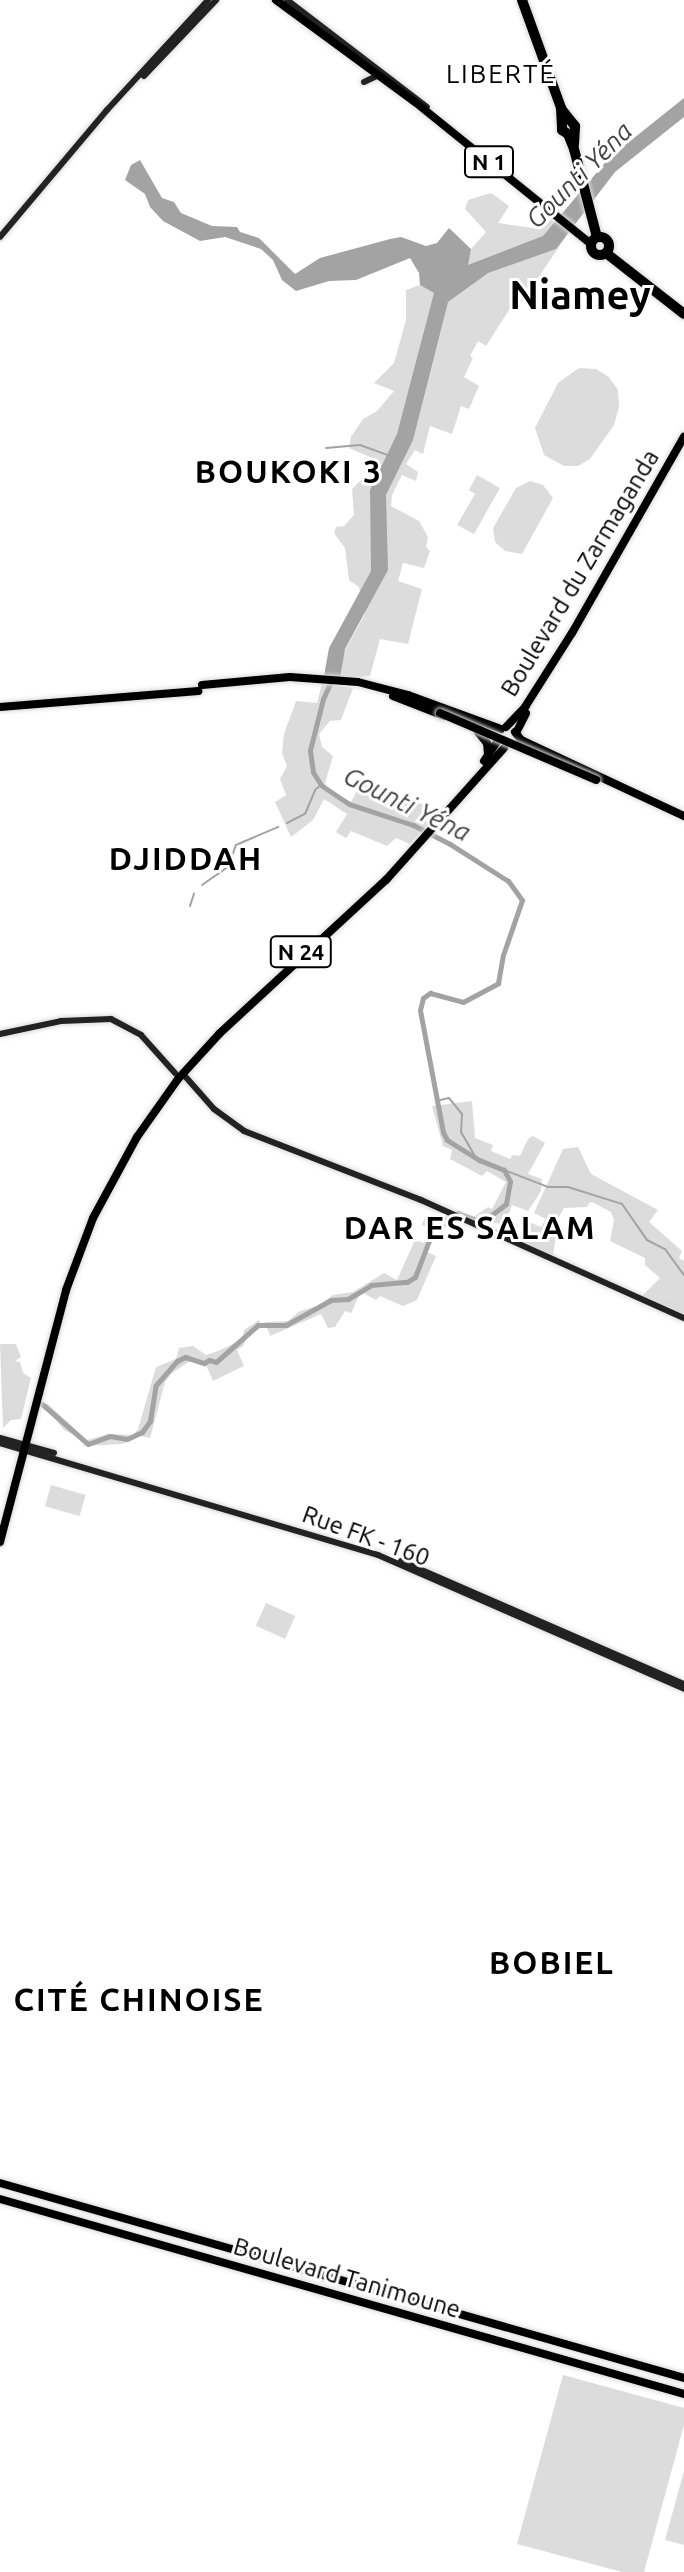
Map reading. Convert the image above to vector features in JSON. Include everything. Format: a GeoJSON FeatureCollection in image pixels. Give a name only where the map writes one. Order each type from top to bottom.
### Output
{"type":"FeatureCollection","features":[{"type":"Feature","properties":{"kind":"highway"},"geometry":{"type":"LineString","coordinates":[[522,0],[561,108],[567,122],[575,126],[571,133],[593,218],[597,239],[595,253],[608,250]]}},
{"type":"Feature","properties":{"kind":"highway"},"geometry":{"type":"LineString","coordinates":[[597,239],[684,311]]}},
{"type":"Feature","properties":{"kind":"main road"},"geometry":{"type":"LineString","coordinates":[[0,237],[106,112],[212,0]]}},
{"type":"Feature","properties":{"kind":"main road"},"geometry":{"type":"LineString","coordinates":[[279,0],[307,15],[426,109]]}},
{"type":"Feature","properties":{"kind":"main road"},"geometry":{"type":"LineString","coordinates":[[279,0],[321,29]]}},
{"type":"Feature","properties":{"kind":"main road"},"geometry":{"type":"LineString","coordinates":[[279,0],[426,109]]}},
{"type":"Feature","properties":{"kind":"main road","name":"N 1"},"geometry":{"type":"LineString","coordinates":[[279,0],[327,39],[514,176],[556,213]]}},
{"type":"Feature","properties":{"kind":"main road"},"geometry":{"type":"LineString","coordinates":[[307,15],[346,50]]}},
{"type":"Feature","properties":{"kind":"main road"},"geometry":{"type":"LineString","coordinates":[[327,39],[346,50]]}},
{"type":"Feature","properties":{"kind":"main road"},"geometry":{"type":"LineString","coordinates":[[364,82],[377,76]]}},
{"type":"Feature","properties":{"kind":"main road","name":"N 1"},"geometry":{"type":"LineString","coordinates":[[426,109],[556,213]]}},
{"type":"Feature","properties":{"kind":"main road"},"geometry":{"type":"LineString","coordinates":[[556,213],[597,239]]}},
{"type":"Feature","properties":{"kind":"main road","name":"Boulevard du Zarmaganda"},"geometry":{"type":"LineString","coordinates":[[627,542],[684,437]]}},
{"type":"Feature","properties":{"kind":"main road","name":"Boulevard du Zarmaganda"},"geometry":{"type":"LineString","coordinates":[[502,744],[516,735],[684,447]]}},
{"type":"Feature","properties":{"kind":"main road","name":"Boulevard du Zarmaganda"},"geometry":{"type":"LineString","coordinates":[[502,744],[504,728],[525,707],[570,640]]}},
{"type":"Feature","properties":{"kind":"main road"},"geometry":{"type":"LineString","coordinates":[[0,704],[290,681],[332,681],[386,688],[684,819]]}},
{"type":"Feature","properties":{"kind":"main road"},"geometry":{"type":"LineString","coordinates":[[426,704],[504,728],[608,784]]}},
{"type":"Feature","properties":{"kind":"main road"},"geometry":{"type":"LineString","coordinates":[[426,704],[502,744],[608,784]]}},
{"type":"Feature","properties":{"kind":"main road"},"geometry":{"type":"LineString","coordinates":[[523,719],[522,731],[531,744]]}},
{"type":"Feature","properties":{"kind":"main road"},"geometry":{"type":"LineString","coordinates":[[478,732],[487,743],[488,757]]}},
{"type":"Feature","properties":{"kind":"main road","name":"N 24"},"geometry":{"type":"LineString","coordinates":[[427,833],[502,744]]}},
{"type":"Feature","properties":{"kind":"main road","name":"N 24"},"geometry":{"type":"LineString","coordinates":[[0,1542],[26,1448],[49,1345],[75,1263],[109,1184],[179,1074],[365,897],[427,833],[502,744]]}},
{"type":"Feature","properties":{"kind":"main road"},"geometry":{"type":"LineString","coordinates":[[0,1034],[61,1021],[111,1019],[141,1035],[223,1117],[244,1131],[466,1220],[684,1318]]}},
{"type":"Feature","properties":{"kind":"main road","name":"Rue FK - 160"},"geometry":{"type":"LineString","coordinates":[[0,1440],[379,1552],[684,1686]]}},
{"type":"Feature","properties":{"kind":"main road","name":"N 24"},"geometry":{"type":"LineString","coordinates":[[0,1524],[26,1448]]}},
{"type":"Feature","properties":{"kind":"main road","name":"Boulevard Tanimoune"},"geometry":{"type":"LineString","coordinates":[[0,2183],[684,2378]]}},
{"type":"Feature","properties":{"kind":"main road","name":"Boulevard Tanimoune"},"geometry":{"type":"LineString","coordinates":[[0,2199],[684,2394]]}},
{"type":"Feature","properties":{"kind":"main road"},"geometry":{"type":"LineString","coordinates":[[181,2251],[186,2236]]}},
{"type":"Feature","properties":{"kind":"shaded area"},"geometry":{"type":"Polygon","coordinates":[[[684,98],[684,117],[615,172],[556,249],[488,273],[448,302],[413,440],[386,495],[388,570],[345,649],[340,678],[324,676],[329,648],[371,571],[370,490],[397,434],[434,293],[420,285],[419,273],[410,258],[356,280],[329,281],[296,291],[282,280],[273,260],[261,249],[225,237],[200,241],[163,221],[150,207],[145,194],[125,180],[131,165],[140,160],[162,198],[174,202],[181,213],[212,226],[237,227],[240,232],[259,238],[295,274],[320,258],[390,239],[401,237],[426,246],[437,243],[449,228],[471,249],[468,265],[543,236],[609,158],[684,98]]]}},
{"type":"Feature","properties":{"kind":"shaded area"},"geometry":{"type":"Polygon","coordinates":[[[491,193],[509,206],[498,223],[540,229],[551,220],[569,232],[522,302],[516,299],[486,346],[478,341],[464,377],[479,386],[469,409],[461,406],[452,434],[430,426],[423,454],[415,450],[406,464],[418,472],[416,481],[402,475],[392,495],[391,506],[419,521],[428,537],[426,547],[430,551],[424,568],[403,563],[398,581],[422,589],[408,644],[380,639],[370,676],[340,678],[343,654],[365,614],[359,587],[349,580],[345,548],[334,533],[336,527],[344,526],[354,515],[352,489],[362,479],[373,476],[379,461],[349,448],[351,437],[363,419],[377,411],[394,391],[374,383],[394,363],[406,320],[406,290],[420,285],[434,293],[467,266],[471,249],[486,232],[465,209],[468,200],[491,193]]]}},
{"type":"Feature","properties":{"kind":"shaded area"},"geometry":{"type":"Polygon","coordinates":[[[579,368],[596,369],[609,377],[618,390],[619,407],[614,425],[590,459],[578,466],[564,466],[544,455],[535,428],[558,383],[579,368]]]}},
{"type":"Feature","properties":{"kind":"shaded area"},"geometry":{"type":"Polygon","coordinates":[[[477,475],[500,488],[474,534],[457,525],[475,494],[469,490],[477,475]]]}},
{"type":"Feature","properties":{"kind":"shaded area"},"geometry":{"type":"Polygon","coordinates":[[[530,481],[543,485],[553,498],[522,554],[505,551],[495,542],[493,528],[516,488],[530,481]]]}},
{"type":"Feature","properties":{"kind":"shaded area"},"geometry":{"type":"Polygon","coordinates":[[[322,684],[353,688],[341,720],[330,721],[319,734],[322,747],[333,756],[325,783],[327,788],[351,802],[363,780],[380,792],[425,805],[428,825],[410,844],[396,838],[387,846],[351,831],[346,838],[336,832],[347,814],[324,799],[313,820],[291,837],[275,802],[286,795],[280,779],[287,766],[282,753],[284,734],[296,701],[317,703],[322,684]]]}},
{"type":"Feature","properties":{"kind":"shaded area"},"geometry":{"type":"Polygon","coordinates":[[[472,1101],[475,1138],[493,1145],[491,1151],[510,1159],[513,1155],[520,1156],[528,1139],[533,1136],[545,1143],[528,1174],[542,1179],[541,1191],[528,1211],[512,1205],[506,1221],[518,1226],[515,1232],[497,1223],[483,1225],[456,1213],[474,1217],[488,1207],[492,1209],[506,1182],[487,1171],[482,1176],[450,1159],[452,1150],[443,1146],[432,1106],[472,1101]]]}},
{"type":"Feature","properties":{"kind":"shaded area"},"geometry":{"type":"Polygon","coordinates":[[[578,1147],[591,1174],[658,1210],[649,1222],[682,1251],[679,1258],[684,1261],[684,1316],[642,1296],[660,1278],[645,1265],[645,1258],[610,1241],[614,1220],[611,1212],[594,1203],[590,1202],[587,1207],[564,1208],[559,1217],[553,1255],[521,1242],[529,1222],[541,1227],[546,1219],[534,1213],[563,1149],[578,1147]]]}},
{"type":"Feature","properties":{"kind":"shaded area"},"geometry":{"type":"Polygon","coordinates":[[[426,1214],[441,1220],[449,1215],[465,1223],[456,1222],[452,1230],[445,1227],[435,1242],[432,1241],[427,1252],[436,1256],[417,1300],[403,1306],[380,1296],[376,1300],[361,1292],[351,1313],[345,1311],[335,1327],[328,1328],[321,1314],[270,1336],[265,1322],[288,1321],[300,1311],[317,1306],[333,1295],[353,1292],[384,1273],[397,1280],[415,1240],[424,1243],[432,1230],[422,1225],[426,1214]]]}},
{"type":"Feature","properties":{"kind":"shaded area"},"geometry":{"type":"Polygon","coordinates":[[[259,1320],[262,1327],[248,1336],[237,1350],[244,1366],[213,1381],[206,1365],[190,1361],[172,1373],[165,1382],[150,1438],[140,1436],[123,1444],[84,1446],[85,1441],[64,1430],[42,1404],[48,1404],[87,1440],[108,1434],[133,1435],[138,1429],[156,1367],[176,1359],[179,1348],[193,1346],[206,1355],[218,1351],[243,1339],[244,1330],[259,1320]]]}},
{"type":"Feature","properties":{"kind":"shaded area"},"geometry":{"type":"Polygon","coordinates":[[[0,1344],[16,1344],[21,1357],[15,1361],[20,1362],[23,1373],[31,1378],[21,1419],[11,1420],[3,1428],[0,1344]]]}},
{"type":"Feature","properties":{"kind":"shaded area"},"geometry":{"type":"Polygon","coordinates":[[[51,1485],[86,1495],[80,1516],[45,1506],[51,1485]]]}},
{"type":"Feature","properties":{"kind":"shaded area"},"geometry":{"type":"Polygon","coordinates":[[[266,1603],[295,1616],[285,1639],[256,1626],[266,1603]]]}},
{"type":"Feature","properties":{"kind":"shaded area"},"geometry":{"type":"Polygon","coordinates":[[[563,2375],[684,2408],[684,2425],[644,2572],[622,2572],[517,2544],[563,2375]]]}},
{"type":"Feature","properties":{"kind":"shaded area"},"geometry":{"type":"Polygon","coordinates":[[[684,2471],[684,2545],[665,2540],[684,2471]]]}},
{"type":"Feature","properties":{"kind":"waterway"},"geometry":{"type":"LineString","coordinates":[[326,448],[360,445],[387,455]]}},
{"type":"Feature","properties":{"kind":"waterway","name":"Gounti Yéna"},"geometry":{"type":"LineString","coordinates":[[42,1404],[88,1444],[110,1436],[127,1439],[142,1432],[150,1421],[156,1385],[177,1361],[185,1357],[204,1363],[209,1360],[216,1362],[258,1325],[286,1325],[331,1300],[348,1299],[371,1285],[407,1282],[415,1277],[430,1238],[444,1221],[458,1213],[476,1220],[486,1219],[506,1204],[510,1181],[504,1170],[479,1160],[447,1140],[443,1132],[420,1010],[423,998],[430,993],[463,1002],[498,983],[503,955],[522,900],[508,881],[450,844],[413,825],[349,804],[321,785],[313,772],[310,750],[323,699],[332,679]]}},
{"type":"Feature","properties":{"kind":"waterway"},"geometry":{"type":"LineString","coordinates":[[287,823],[305,814],[315,790],[321,785]]}},
{"type":"Feature","properties":{"kind":"waterway"},"geometry":{"type":"LineString","coordinates":[[202,885],[228,867],[236,845],[278,827]]}},
{"type":"Feature","properties":{"kind":"waterway"},"geometry":{"type":"LineString","coordinates":[[190,906],[194,894]]}},
{"type":"Feature","properties":{"kind":"waterway"},"geometry":{"type":"LineString","coordinates":[[436,1101],[449,1098],[462,1114],[461,1132],[476,1158]]}},
{"type":"Feature","properties":{"kind":"waterway"},"geometry":{"type":"LineString","coordinates":[[504,1170],[548,1187],[568,1187],[622,1204],[647,1240],[665,1249],[684,1275]]}},
{"type":"Feature","properties":{"kind":"district","name":"LIBERTÉ"},"geometry":{"type":"Point","coordinates":[501,74]}},
{"type":"Feature","properties":{"kind":"district","name":"Niamey"},"geometry":{"type":"Point","coordinates":[580,295]}},
{"type":"Feature","properties":{"kind":"district","name":"BOUKOKI 3"},"geometry":{"type":"Point","coordinates":[289,471]}},
{"type":"Feature","properties":{"kind":"district","name":"DJIDDAH"},"geometry":{"type":"Point","coordinates":[186,858]}},
{"type":"Feature","properties":{"kind":"district","name":"DAR ES SALAM"},"geometry":{"type":"Point","coordinates":[470,1227]}},
{"type":"Feature","properties":{"kind":"district","name":"BOBIEL"},"geometry":{"type":"Point","coordinates":[552,1962]}},
{"type":"Feature","properties":{"kind":"district","name":"CITÉ CHINOISE"},"geometry":{"type":"Point","coordinates":[139,1999]}}]}
